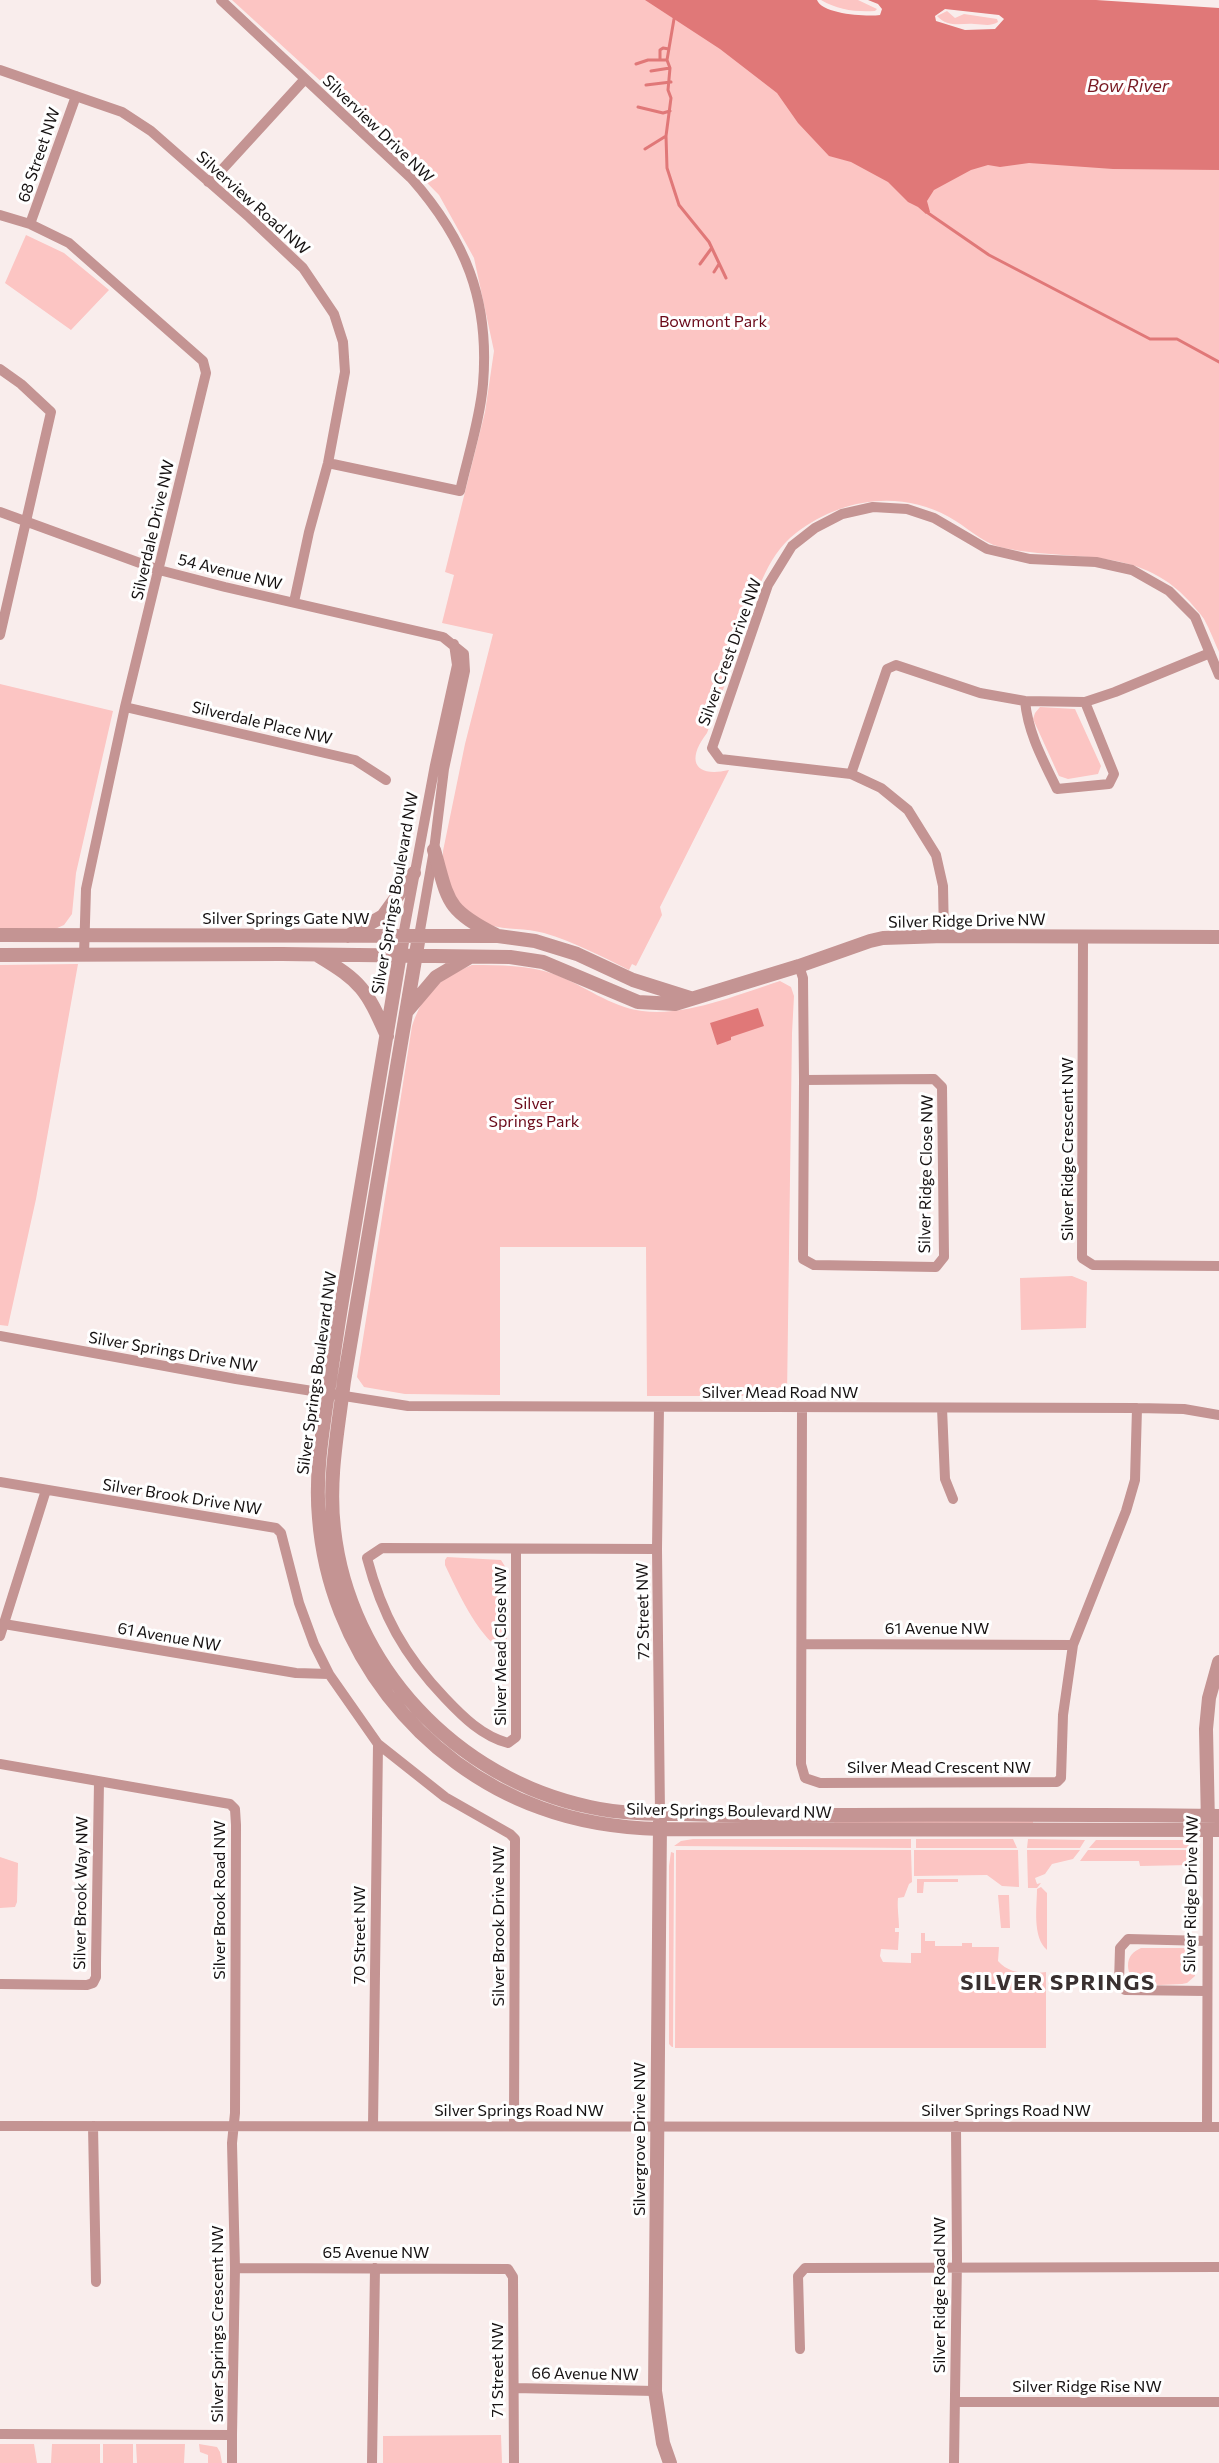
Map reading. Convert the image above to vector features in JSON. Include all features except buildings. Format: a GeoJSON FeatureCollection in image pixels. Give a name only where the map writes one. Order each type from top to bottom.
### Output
{"type":"FeatureCollection","features":[{"type":"Feature","properties":{"kind":"street","name":"Silverview Drive NW"},"geometry":{"type":"LineString","coordinates":[[221,0],[411,178],[436,206],[466,260],[477,292],[482,326],[483,385],[460,491],[328,463]]}},
{"type":"Feature","properties":{"kind":"street","name":"Silverview Road NW"},"geometry":{"type":"LineString","coordinates":[[0,70],[122,112],[151,130],[303,268],[334,314],[343,342],[345,372],[328,463],[309,532],[294,603]]}},
{"type":"Feature","properties":{"kind":"street"},"geometry":{"type":"LineString","coordinates":[[208,182],[218,174],[304,79]]}},
{"type":"Feature","properties":{"kind":"street","name":"68 Street NW"},"geometry":{"type":"LineString","coordinates":[[30,224],[76,96]]}},
{"type":"Feature","properties":{"kind":"street","name":"Silverdale Drive NW"},"geometry":{"type":"LineString","coordinates":[[0,215],[30,224],[69,243],[203,361],[206,373],[125,708],[86,889],[84,955]]}},
{"type":"Feature","properties":{"kind":"street"},"geometry":{"type":"LineString","coordinates":[[0,369],[21,384],[51,412],[0,635]]}},
{"type":"Feature","properties":{"kind":"street","name":"Silver Crest Drive NW"},"geometry":{"type":"LineString","coordinates":[[944,936],[943,886],[936,855],[926,835],[908,810],[881,788],[851,774],[720,759],[712,748],[768,585],[792,546],[815,528],[842,514],[873,507],[907,509],[934,518],[987,549],[1030,559],[1095,562],[1132,570],[1169,591],[1195,617],[1219,675]]}},
{"type":"Feature","properties":{"kind":"street","name":"54 Avenue NW"},"geometry":{"type":"LineString","coordinates":[[0,512],[159,570],[443,637],[455,645]]}},
{"type":"Feature","properties":{"kind":"street","name":"Silver Springs Boulevard NW"},"geometry":{"type":"LineString","coordinates":[[455,645],[464,654],[465,670],[444,769],[434,850],[406,1011],[335,1395],[319,1464],[321,1538],[341,1614],[371,1672],[387,1695],[428,1741],[468,1772],[504,1793],[542,1809],[586,1821],[660,1830],[1214,1830]]}},
{"type":"Feature","properties":{"kind":"street","name":"Silver Springs Boulevard NW"},"geometry":{"type":"LineString","coordinates":[[455,645],[457,665],[414,873],[387,1036],[335,1395],[333,1512],[336,1546],[356,1613],[379,1658],[399,1688],[452,1742],[484,1764],[518,1783],[554,1798],[592,1808],[660,1814],[1214,1816]]}},
{"type":"Feature","properties":{"kind":"street"},"geometry":{"type":"LineString","coordinates":[[851,774],[887,669],[896,665],[980,693],[1025,701],[1085,702],[1116,692],[1210,653]]}},
{"type":"Feature","properties":{"kind":"street"},"geometry":{"type":"LineString","coordinates":[[1025,701],[1026,716],[1034,740],[1057,789],[1109,784],[1114,774],[1085,702]]}},
{"type":"Feature","properties":{"kind":"street","name":"Silverdale Place NW"},"geometry":{"type":"LineString","coordinates":[[125,708],[355,760],[386,780]]}},
{"type":"Feature","properties":{"kind":"street"},"geometry":{"type":"LineString","coordinates":[[434,850],[442,884],[455,908],[466,919],[498,936]]}},
{"type":"Feature","properties":{"kind":"street"},"geometry":{"type":"LineString","coordinates":[[347,936],[382,916],[414,873]]}},
{"type":"Feature","properties":{"kind":"street","name":"Silver Springs Gate NW"},"geometry":{"type":"LineString","coordinates":[[0,935],[498,936],[535,941],[568,951],[633,980],[690,998]]}},
{"type":"Feature","properties":{"kind":"street","name":"Silver Ridge Drive NW"},"geometry":{"type":"LineString","coordinates":[[690,998],[799,966],[870,940],[903,936],[1219,937]]}},
{"type":"Feature","properties":{"kind":"street","name":"Silver Ridge Crescent NW"},"geometry":{"type":"LineString","coordinates":[[1083,936],[1082,1258],[1093,1265],[1219,1266]]}},
{"type":"Feature","properties":{"kind":"street"},"geometry":{"type":"LineString","coordinates":[[0,955],[510,957],[543,962],[638,1002],[675,1004],[690,998]]}},
{"type":"Feature","properties":{"kind":"street"},"geometry":{"type":"LineString","coordinates":[[317,955],[348,974],[365,990],[387,1036]]}},
{"type":"Feature","properties":{"kind":"street"},"geometry":{"type":"LineString","coordinates":[[406,1011],[436,977],[446,969],[472,956]]}},
{"type":"Feature","properties":{"kind":"street","name":"Silver Ridge Close NW"},"geometry":{"type":"LineString","coordinates":[[799,966],[803,978],[803,1259],[814,1265],[936,1267],[944,1257],[942,1087],[934,1079],[804,1080]]}},
{"type":"Feature","properties":{"kind":"street","name":"Silver Springs Drive NW"},"geometry":{"type":"LineString","coordinates":[[0,1336],[335,1395]]}},
{"type":"Feature","properties":{"kind":"street","name":"Silver Mead Road NW"},"geometry":{"type":"LineString","coordinates":[[335,1395],[408,1406],[1137,1408],[1184,1409],[1219,1415]]}},
{"type":"Feature","properties":{"kind":"street","name":"72 Street NW"},"geometry":{"type":"LineString","coordinates":[[659,1407],[657,1549],[660,1814]]}},
{"type":"Feature","properties":{"kind":"street","name":"Silver Mead Crescent NW"},"geometry":{"type":"LineString","coordinates":[[802,1408],[801,1764],[805,1778],[820,1783],[1058,1782],[1061,1778],[1063,1715],[1073,1645],[1135,1480],[1137,1408]]}},
{"type":"Feature","properties":{"kind":"street"},"geometry":{"type":"LineString","coordinates":[[942,1408],[945,1479],[953,1499]]}},
{"type":"Feature","properties":{"kind":"street","name":"Silver Brook Drive NW"},"geometry":{"type":"LineString","coordinates":[[0,1482],[276,1528],[281,1533],[299,1602],[314,1644],[329,1674],[378,1744],[445,1797],[515,1839],[514,2126]]}},
{"type":"Feature","properties":{"kind":"street"},"geometry":{"type":"LineString","coordinates":[[0,1636],[46,1490]]}},
{"type":"Feature","properties":{"kind":"street","name":"Silver Mead Close NW"},"geometry":{"type":"LineString","coordinates":[[516,1549],[516,1737],[508,1743],[492,1738],[465,1719],[420,1672],[396,1635],[376,1592],[368,1558],[382,1548],[657,1549]]}},
{"type":"Feature","properties":{"kind":"street","name":"61 Avenue NW"},"geometry":{"type":"LineString","coordinates":[[4,1624],[296,1673],[329,1674]]}},
{"type":"Feature","properties":{"kind":"street","name":"61 Avenue NW"},"geometry":{"type":"LineString","coordinates":[[802,1644],[1073,1645]]}},
{"type":"Feature","properties":{"kind":"street","name":"Silver Ridge Drive NW"},"geometry":{"type":"LineString","coordinates":[[1207,2127],[1207,1941],[1214,1816],[1206,1729],[1209,1698],[1219,1662]]}},
{"type":"Feature","properties":{"kind":"street","name":"70 Street NW"},"geometry":{"type":"LineString","coordinates":[[373,2126],[378,1744]]}},
{"type":"Feature","properties":{"kind":"street","name":"Silver Brook Road NW"},"geometry":{"type":"LineString","coordinates":[[0,1764],[230,1804],[235,1809],[234,2125]]}},
{"type":"Feature","properties":{"kind":"street","name":"Silver Brook Way NW"},"geometry":{"type":"LineString","coordinates":[[0,1984],[87,1985],[93,1983],[96,1977],[99,1782]]}},
{"type":"Feature","properties":{"kind":"street","name":"Silvergrove Drive NW"},"geometry":{"type":"LineString","coordinates":[[660,1814],[655,2391],[663,2443],[670,2463]]}},
{"type":"Feature","properties":{"kind":"street"},"geometry":{"type":"LineString","coordinates":[[1206,1991],[1125,1990],[1119,1983],[1120,1948],[1128,1939],[1207,1941]]}},
{"type":"Feature","properties":{"kind":"street","name":"Silver Springs Crescent NW"},"geometry":{"type":"LineString","coordinates":[[0,2434],[232,2435],[235,2268],[234,2125]]}},
{"type":"Feature","properties":{"kind":"street","name":"Silver Springs Road NW"},"geometry":{"type":"LineString","coordinates":[[0,2126],[1219,2127]]}},
{"type":"Feature","properties":{"kind":"street"},"geometry":{"type":"LineString","coordinates":[[93,2126],[96,2282]]}},
{"type":"Feature","properties":{"kind":"street","name":"Silver Ridge Road NW"},"geometry":{"type":"LineString","coordinates":[[954,2463],[957,2269],[956,2126]]}},
{"type":"Feature","properties":{"kind":"street"},"geometry":{"type":"LineString","coordinates":[[800,2349],[798,2276],[805,2268],[1219,2267]]}},
{"type":"Feature","properties":{"kind":"street","name":"65 Avenue NW"},"geometry":{"type":"LineString","coordinates":[[235,2268],[508,2269],[513,2277]]}},
{"type":"Feature","properties":{"kind":"street"},"geometry":{"type":"LineString","coordinates":[[372,2463],[375,2268]]}},
{"type":"Feature","properties":{"kind":"street","name":"71 Street NW"},"geometry":{"type":"LineString","coordinates":[[513,2277],[514,2463]]}},
{"type":"Feature","properties":{"kind":"street","name":"66 Avenue NW"},"geometry":{"type":"LineString","coordinates":[[514,2388],[655,2391]]}},
{"type":"Feature","properties":{"kind":"street","name":"Silver Ridge Rise NW"},"geometry":{"type":"LineString","coordinates":[[955,2402],[1219,2402]]}},
{"type":"Feature","properties":{"kind":"street"},"geometry":{"type":"LineString","coordinates":[[232,2435],[232,2463]]}},
{"type":"Feature","properties":{"kind":"green space","name":"Bowmont Park"},"geometry":{"type":"Polygon","coordinates":[[[232,0],[650,0],[1219,155],[1219,652],[1204,619],[1190,602],[1170,583],[1148,571],[1101,558],[1025,552],[1000,547],[986,541],[949,517],[930,508],[910,503],[870,502],[831,512],[813,521],[785,543],[776,554],[762,580],[707,733],[697,751],[697,765],[701,769],[717,772],[729,770],[660,907],[662,915],[636,966],[632,964],[629,970],[577,945],[544,933],[496,927],[478,920],[461,905],[454,895],[445,874],[443,862],[443,851],[465,744],[493,634],[442,623],[454,575],[445,572],[485,412],[494,351],[474,258],[439,195],[382,137],[232,0]]]}},
{"type":"Feature","properties":{"kind":"green space"},"geometry":{"type":"Polygon","coordinates":[[[821,0],[858,0],[877,9],[875,11],[847,10],[821,0]]]}},
{"type":"Feature","properties":{"kind":"green space"},"geometry":{"type":"Polygon","coordinates":[[[947,11],[955,18],[964,14],[997,19],[998,22],[989,25],[950,24],[937,16],[947,11]]]}},
{"type":"Feature","properties":{"kind":"green space"},"geometry":{"type":"Polygon","coordinates":[[[26,235],[64,253],[109,290],[71,330],[5,283],[26,235]]]}},
{"type":"Feature","properties":{"kind":"green space"},"geometry":{"type":"Polygon","coordinates":[[[0,684],[113,711],[76,873],[72,914],[64,925],[55,929],[0,929],[0,684]]]}},
{"type":"Feature","properties":{"kind":"green space"},"geometry":{"type":"Polygon","coordinates":[[[1040,707],[1075,709],[1101,766],[1098,774],[1068,779],[1059,776],[1033,719],[1040,707]]]}},
{"type":"Feature","properties":{"kind":"green space"},"geometry":{"type":"Polygon","coordinates":[[[78,964],[36,1199],[8,1326],[0,1325],[0,965],[78,964]]]}},
{"type":"Feature","properties":{"kind":"green space","name":"Silver Springs Park"},"geometry":{"type":"Polygon","coordinates":[[[472,965],[514,966],[544,971],[619,1005],[642,1011],[659,1012],[694,1008],[780,981],[791,987],[794,996],[787,1396],[647,1396],[646,1247],[500,1247],[500,1395],[405,1394],[364,1387],[357,1377],[412,1026],[422,1004],[434,988],[450,976],[472,965]]]}},
{"type":"Feature","properties":{"kind":"green space"},"geometry":{"type":"Polygon","coordinates":[[[1072,1276],[1087,1282],[1086,1328],[1021,1330],[1020,1278],[1072,1276]]]}},
{"type":"Feature","properties":{"kind":"green space"},"geometry":{"type":"Polygon","coordinates":[[[447,1557],[501,1560],[506,1568],[507,1649],[501,1650],[492,1643],[476,1623],[445,1565],[447,1557]]]}},
{"type":"Feature","properties":{"kind":"green space"},"geometry":{"type":"Polygon","coordinates":[[[1033,1819],[1033,1824],[835,1826],[834,1821],[1033,1819]]]}},
{"type":"Feature","properties":{"kind":"green space"},"geometry":{"type":"Polygon","coordinates":[[[693,1839],[911,1839],[911,1848],[674,1846],[681,1841],[693,1839]]]}},
{"type":"Feature","properties":{"kind":"green space"},"geometry":{"type":"Polygon","coordinates":[[[916,1839],[1013,1839],[1017,1848],[916,1848],[916,1839]]]}},
{"type":"Feature","properties":{"kind":"green space"},"geometry":{"type":"Polygon","coordinates":[[[1028,1839],[1085,1840],[1080,1848],[1027,1848],[1028,1839]]]}},
{"type":"Feature","properties":{"kind":"green space"},"geometry":{"type":"Polygon","coordinates":[[[1096,1840],[1189,1840],[1189,1848],[1089,1848],[1096,1840]]]}},
{"type":"Feature","properties":{"kind":"green space"},"geometry":{"type":"Polygon","coordinates":[[[676,1850],[911,1850],[912,1882],[904,1897],[898,1898],[899,1928],[895,1928],[895,1932],[899,1932],[898,1950],[881,1949],[880,1956],[883,1962],[911,1963],[911,1953],[921,1953],[921,1933],[925,1933],[925,1941],[935,1941],[935,1946],[962,1946],[962,1943],[972,1943],[972,1947],[999,1947],[998,1961],[1008,1969],[1027,1973],[1046,1972],[1046,2048],[675,2048],[676,1850]]]}},
{"type":"Feature","properties":{"kind":"green space"},"geometry":{"type":"Polygon","coordinates":[[[914,1850],[1018,1850],[1019,1887],[1002,1886],[987,1875],[914,1876],[914,1850]]]}},
{"type":"Feature","properties":{"kind":"green space"},"geometry":{"type":"Polygon","coordinates":[[[1027,1850],[1080,1850],[1073,1859],[1052,1864],[1045,1874],[1035,1878],[1037,1884],[1041,1883],[1037,1888],[1028,1888],[1027,1850]]]}},
{"type":"Feature","properties":{"kind":"green space"},"geometry":{"type":"Polygon","coordinates":[[[1088,1850],[1191,1850],[1191,1865],[1140,1866],[1139,1861],[1080,1861],[1088,1850]]]}},
{"type":"Feature","properties":{"kind":"green space"},"geometry":{"type":"Polygon","coordinates":[[[671,1852],[674,1853],[673,2047],[669,2044],[669,1866],[671,1852]]]}},
{"type":"Feature","properties":{"kind":"green space"},"geometry":{"type":"Polygon","coordinates":[[[0,1857],[18,1863],[15,1907],[0,1908],[0,1857]]]}},
{"type":"Feature","properties":{"kind":"green space"},"geometry":{"type":"Polygon","coordinates":[[[917,1879],[958,1879],[958,1882],[924,1882],[923,1893],[917,1893],[917,1879]]]}},
{"type":"Feature","properties":{"kind":"green space"},"geometry":{"type":"Polygon","coordinates":[[[1041,1887],[1047,1893],[1047,1950],[1039,1937],[1036,1921],[1037,1889],[1041,1887]]]}},
{"type":"Feature","properties":{"kind":"green space"},"geometry":{"type":"Polygon","coordinates":[[[998,1895],[1009,1895],[1010,1928],[1001,1928],[998,1895]]]}},
{"type":"Feature","properties":{"kind":"green space"},"geometry":{"type":"Polygon","coordinates":[[[1141,1948],[1184,1948],[1192,1951],[1197,1960],[1195,1976],[1182,1984],[1141,1983],[1130,1974],[1128,1963],[1132,1955],[1141,1948]]]}},
{"type":"Feature","properties":{"kind":"green space"},"geometry":{"type":"Polygon","coordinates":[[[501,2435],[502,2463],[383,2463],[383,2436],[501,2435]]]}},
{"type":"Feature","properties":{"kind":"green space"},"geometry":{"type":"Polygon","coordinates":[[[0,2444],[34,2444],[37,2463],[0,2463],[0,2444]]]}},
{"type":"Feature","properties":{"kind":"green space"},"geometry":{"type":"Polygon","coordinates":[[[52,2444],[100,2444],[100,2463],[51,2463],[52,2444]]]}},
{"type":"Feature","properties":{"kind":"green space"},"geometry":{"type":"Polygon","coordinates":[[[103,2444],[133,2444],[133,2463],[103,2463],[103,2444]]]}},
{"type":"Feature","properties":{"kind":"green space"},"geometry":{"type":"Polygon","coordinates":[[[136,2444],[185,2444],[184,2463],[137,2463],[136,2444]]]}},
{"type":"Feature","properties":{"kind":"green space"},"geometry":{"type":"Polygon","coordinates":[[[199,2444],[217,2447],[222,2463],[208,2463],[208,2455],[200,2452],[199,2444]]]}},
{"type":"Feature","properties":{"kind":"water","name":"Bow River"},"geometry":{"type":"Polygon","coordinates":[[[645,0],[817,0],[827,9],[845,14],[865,15],[880,15],[882,9],[878,4],[868,0],[1096,0],[1219,8],[1219,170],[1113,169],[1029,163],[1000,167],[988,165],[971,170],[934,190],[927,201],[930,212],[926,214],[908,202],[888,182],[851,162],[829,156],[798,123],[777,93],[720,49],[645,0]],[[945,9],[935,16],[936,21],[965,30],[995,29],[1004,19],[999,15],[945,9]]]}},
{"type":"Feature","properties":{"kind":"water"},"geometry":{"type":"Polygon","coordinates":[[[758,1008],[764,1026],[731,1037],[731,1040],[717,1045],[710,1023],[758,1008]]]}},
{"type":"Feature","properties":{"kind":"waterway"},"geometry":{"type":"LineString","coordinates":[[674,19],[667,60],[670,68],[668,90],[671,98],[666,136],[667,168],[679,205],[709,242],[726,278]]}},
{"type":"Feature","properties":{"kind":"waterway"},"geometry":{"type":"LineString","coordinates":[[660,59],[660,50],[669,49]]}},
{"type":"Feature","properties":{"kind":"waterway"},"geometry":{"type":"LineString","coordinates":[[636,64],[648,60],[667,60]]}},
{"type":"Feature","properties":{"kind":"waterway"},"geometry":{"type":"LineString","coordinates":[[651,71],[670,68]]}},
{"type":"Feature","properties":{"kind":"waterway"},"geometry":{"type":"LineString","coordinates":[[646,85],[671,82]]}},
{"type":"Feature","properties":{"kind":"waterway"},"geometry":{"type":"LineString","coordinates":[[638,107],[663,113],[670,111]]}},
{"type":"Feature","properties":{"kind":"waterway"},"geometry":{"type":"LineString","coordinates":[[645,149],[666,136]]}},
{"type":"Feature","properties":{"kind":"waterway"},"geometry":{"type":"LineString","coordinates":[[928,213],[989,255],[1150,339],[1177,339],[1219,362]]}},
{"type":"Feature","properties":{"kind":"waterway"},"geometry":{"type":"LineString","coordinates":[[700,264],[711,249]]}},
{"type":"Feature","properties":{"kind":"waterway"},"geometry":{"type":"LineString","coordinates":[[714,272],[719,264]]}},
{"type":"Feature","properties":{"kind":"district","name":"SILVER SPRINGS"},"geometry":{"type":"Point","coordinates":[1058,1983]}}]}
